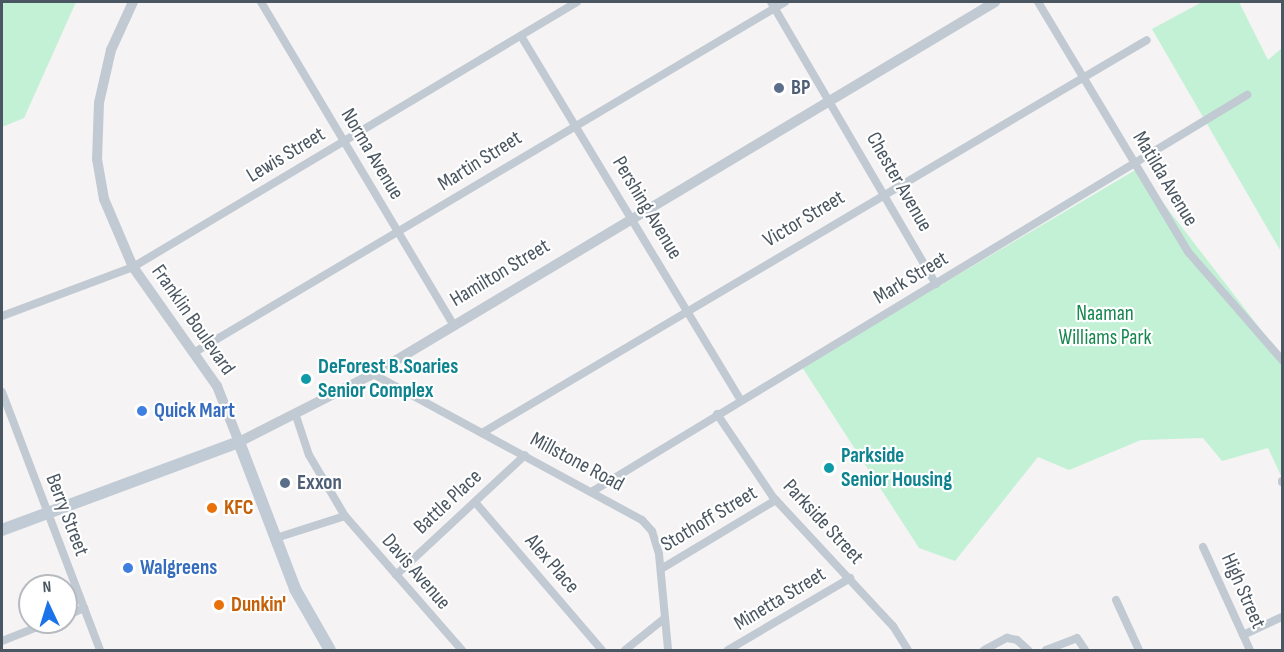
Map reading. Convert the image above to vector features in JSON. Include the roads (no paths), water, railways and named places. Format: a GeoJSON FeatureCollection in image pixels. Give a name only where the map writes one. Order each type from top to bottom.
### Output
{"type":"FeatureCollection","features":[{"type":"Feature","properties":{"kind":"main road","name":"Hamilton Street"},"geometry":{"type":"LineString","coordinates":[[2,530],[239,442]]}},
{"type":"Feature","properties":{"kind":"main road","name":"Franklin Boulevard"},"geometry":{"type":"LineString","coordinates":[[239,442],[295,589],[330,651]]}},
{"type":"Feature","properties":{"kind":"street","name":"Franklin Boulevard"},"geometry":{"type":"LineString","coordinates":[[133,2],[102,80],[97,143],[104,199],[133,267],[147,291],[195,352],[217,386],[239,442]]}},
{"type":"Feature","properties":{"kind":"street","name":"Norma Avenue"},"geometry":{"type":"LineString","coordinates":[[261,2],[453,324]]}},
{"type":"Feature","properties":{"kind":"street","name":"Lewis Street"},"geometry":{"type":"LineString","coordinates":[[2,316],[133,267],[577,2]]}},
{"type":"Feature","properties":{"kind":"street","name":"Martin Street"},"geometry":{"type":"LineString","coordinates":[[195,352],[772,5],[785,2]]}},
{"type":"Feature","properties":{"kind":"street","name":"Hamilton Street"},"geometry":{"type":"LineString","coordinates":[[239,442],[296,416],[373,374],[632,216],[995,2]]}},
{"type":"Feature","properties":{"kind":"street","name":"Matilda Avenue"},"geometry":{"type":"LineString","coordinates":[[1038,2],[1135,165],[1209,280],[1282,360]]}},
{"type":"Feature","properties":{"kind":"street","name":"Chester Avenue"},"geometry":{"type":"LineString","coordinates":[[772,5],[885,192],[936,284]]}},
{"type":"Feature","properties":{"kind":"street","name":"Pershing Avenue"},"geometry":{"type":"LineString","coordinates":[[521,36],[632,216],[740,399]]}},
{"type":"Feature","properties":{"kind":"street","name":"Victor Street"},"geometry":{"type":"LineString","coordinates":[[482,433],[885,192],[1147,40]]}},
{"type":"Feature","properties":{"kind":"street","name":"Mark Street"},"geometry":{"type":"LineString","coordinates":[[593,491],[740,399],[1135,165],[1247,95]]}},
{"type":"Feature","properties":{"kind":"street","name":"Millstone Road"},"geometry":{"type":"LineString","coordinates":[[373,374],[627,510],[652,531],[661,569],[668,651]]}},
{"type":"Feature","properties":{"kind":"street","name":"Berry Street"},"geometry":{"type":"LineString","coordinates":[[2,392],[100,651]]}},
{"type":"Feature","properties":{"kind":"street","name":"Parkside Street"},"geometry":{"type":"LineString","coordinates":[[717,414],[747,463],[776,500],[893,626],[908,651]]}},
{"type":"Feature","properties":{"kind":"street","name":"Davis Avenue"},"geometry":{"type":"LineString","coordinates":[[296,416],[309,455],[345,516],[462,651]]}},
{"type":"Feature","properties":{"kind":"street","name":"Battle Place"},"geometry":{"type":"LineString","coordinates":[[396,576],[525,455]]}},
{"type":"Feature","properties":{"kind":"street","name":"Stothoff Street"},"geometry":{"type":"LineString","coordinates":[[661,569],[776,500]]}},
{"type":"Feature","properties":{"kind":"street","name":"Alex Place"},"geometry":{"type":"LineString","coordinates":[[475,502],[602,651]]}},
{"type":"Feature","properties":{"kind":"street"},"geometry":{"type":"LineString","coordinates":[[276,538],[345,516]]}},
{"type":"Feature","properties":{"kind":"street","name":"High Street"},"geometry":{"type":"LineString","coordinates":[[1203,547],[1250,651]]}},
{"type":"Feature","properties":{"kind":"street","name":"Minetta Street"},"geometry":{"type":"LineString","coordinates":[[728,651],[850,578]]}},
{"type":"Feature","properties":{"kind":"street"},"geometry":{"type":"LineString","coordinates":[[1116,600],[1139,651]]}},
{"type":"Feature","properties":{"kind":"street"},"geometry":{"type":"LineString","coordinates":[[78,611],[84,608]]}},
{"type":"Feature","properties":{"kind":"street"},"geometry":{"type":"LineString","coordinates":[[1243,635],[1282,617]]}},
{"type":"Feature","properties":{"kind":"street"},"geometry":{"type":"LineString","coordinates":[[625,651],[665,618]]}},
{"type":"Feature","properties":{"kind":"street"},"geometry":{"type":"LineString","coordinates":[[2,641],[20,634]]}},
{"type":"Feature","properties":{"kind":"street"},"geometry":{"type":"LineString","coordinates":[[984,651],[1012,638],[1028,651]]}},
{"type":"Feature","properties":{"kind":"street"},"geometry":{"type":"LineString","coordinates":[[1046,651],[1077,638],[1084,651]]}},
{"type":"Feature","properties":{"kind":"place","name":"BP"},"geometry":{"type":"Point","coordinates":[779,88]}},
{"type":"Feature","properties":{"kind":"place","name":"DeForest B.Soaries Senior Complex"},"geometry":{"type":"Point","coordinates":[306,379]}},
{"type":"Feature","properties":{"kind":"place","name":"Quick Mart"},"geometry":{"type":"Point","coordinates":[142,411]}},
{"type":"Feature","properties":{"kind":"place","name":"Parkside Senior Housing"},"geometry":{"type":"Point","coordinates":[829,468]}},
{"type":"Feature","properties":{"kind":"place","name":"Exxon"},"geometry":{"type":"Point","coordinates":[285,483]}},
{"type":"Feature","properties":{"kind":"place","name":"KFC"},"geometry":{"type":"Point","coordinates":[212,508]}},
{"type":"Feature","properties":{"kind":"place","name":"Walgreens"},"geometry":{"type":"Point","coordinates":[128,568]}},
{"type":"Feature","properties":{"kind":"place","name":"Dunkin'"},"geometry":{"type":"Point","coordinates":[219,605]}},
{"type":"Feature","properties":{"kind":"park label","name":"Naaman Williams Park"},"geometry":{"type":"Point","coordinates":[1105,326]}}]}
